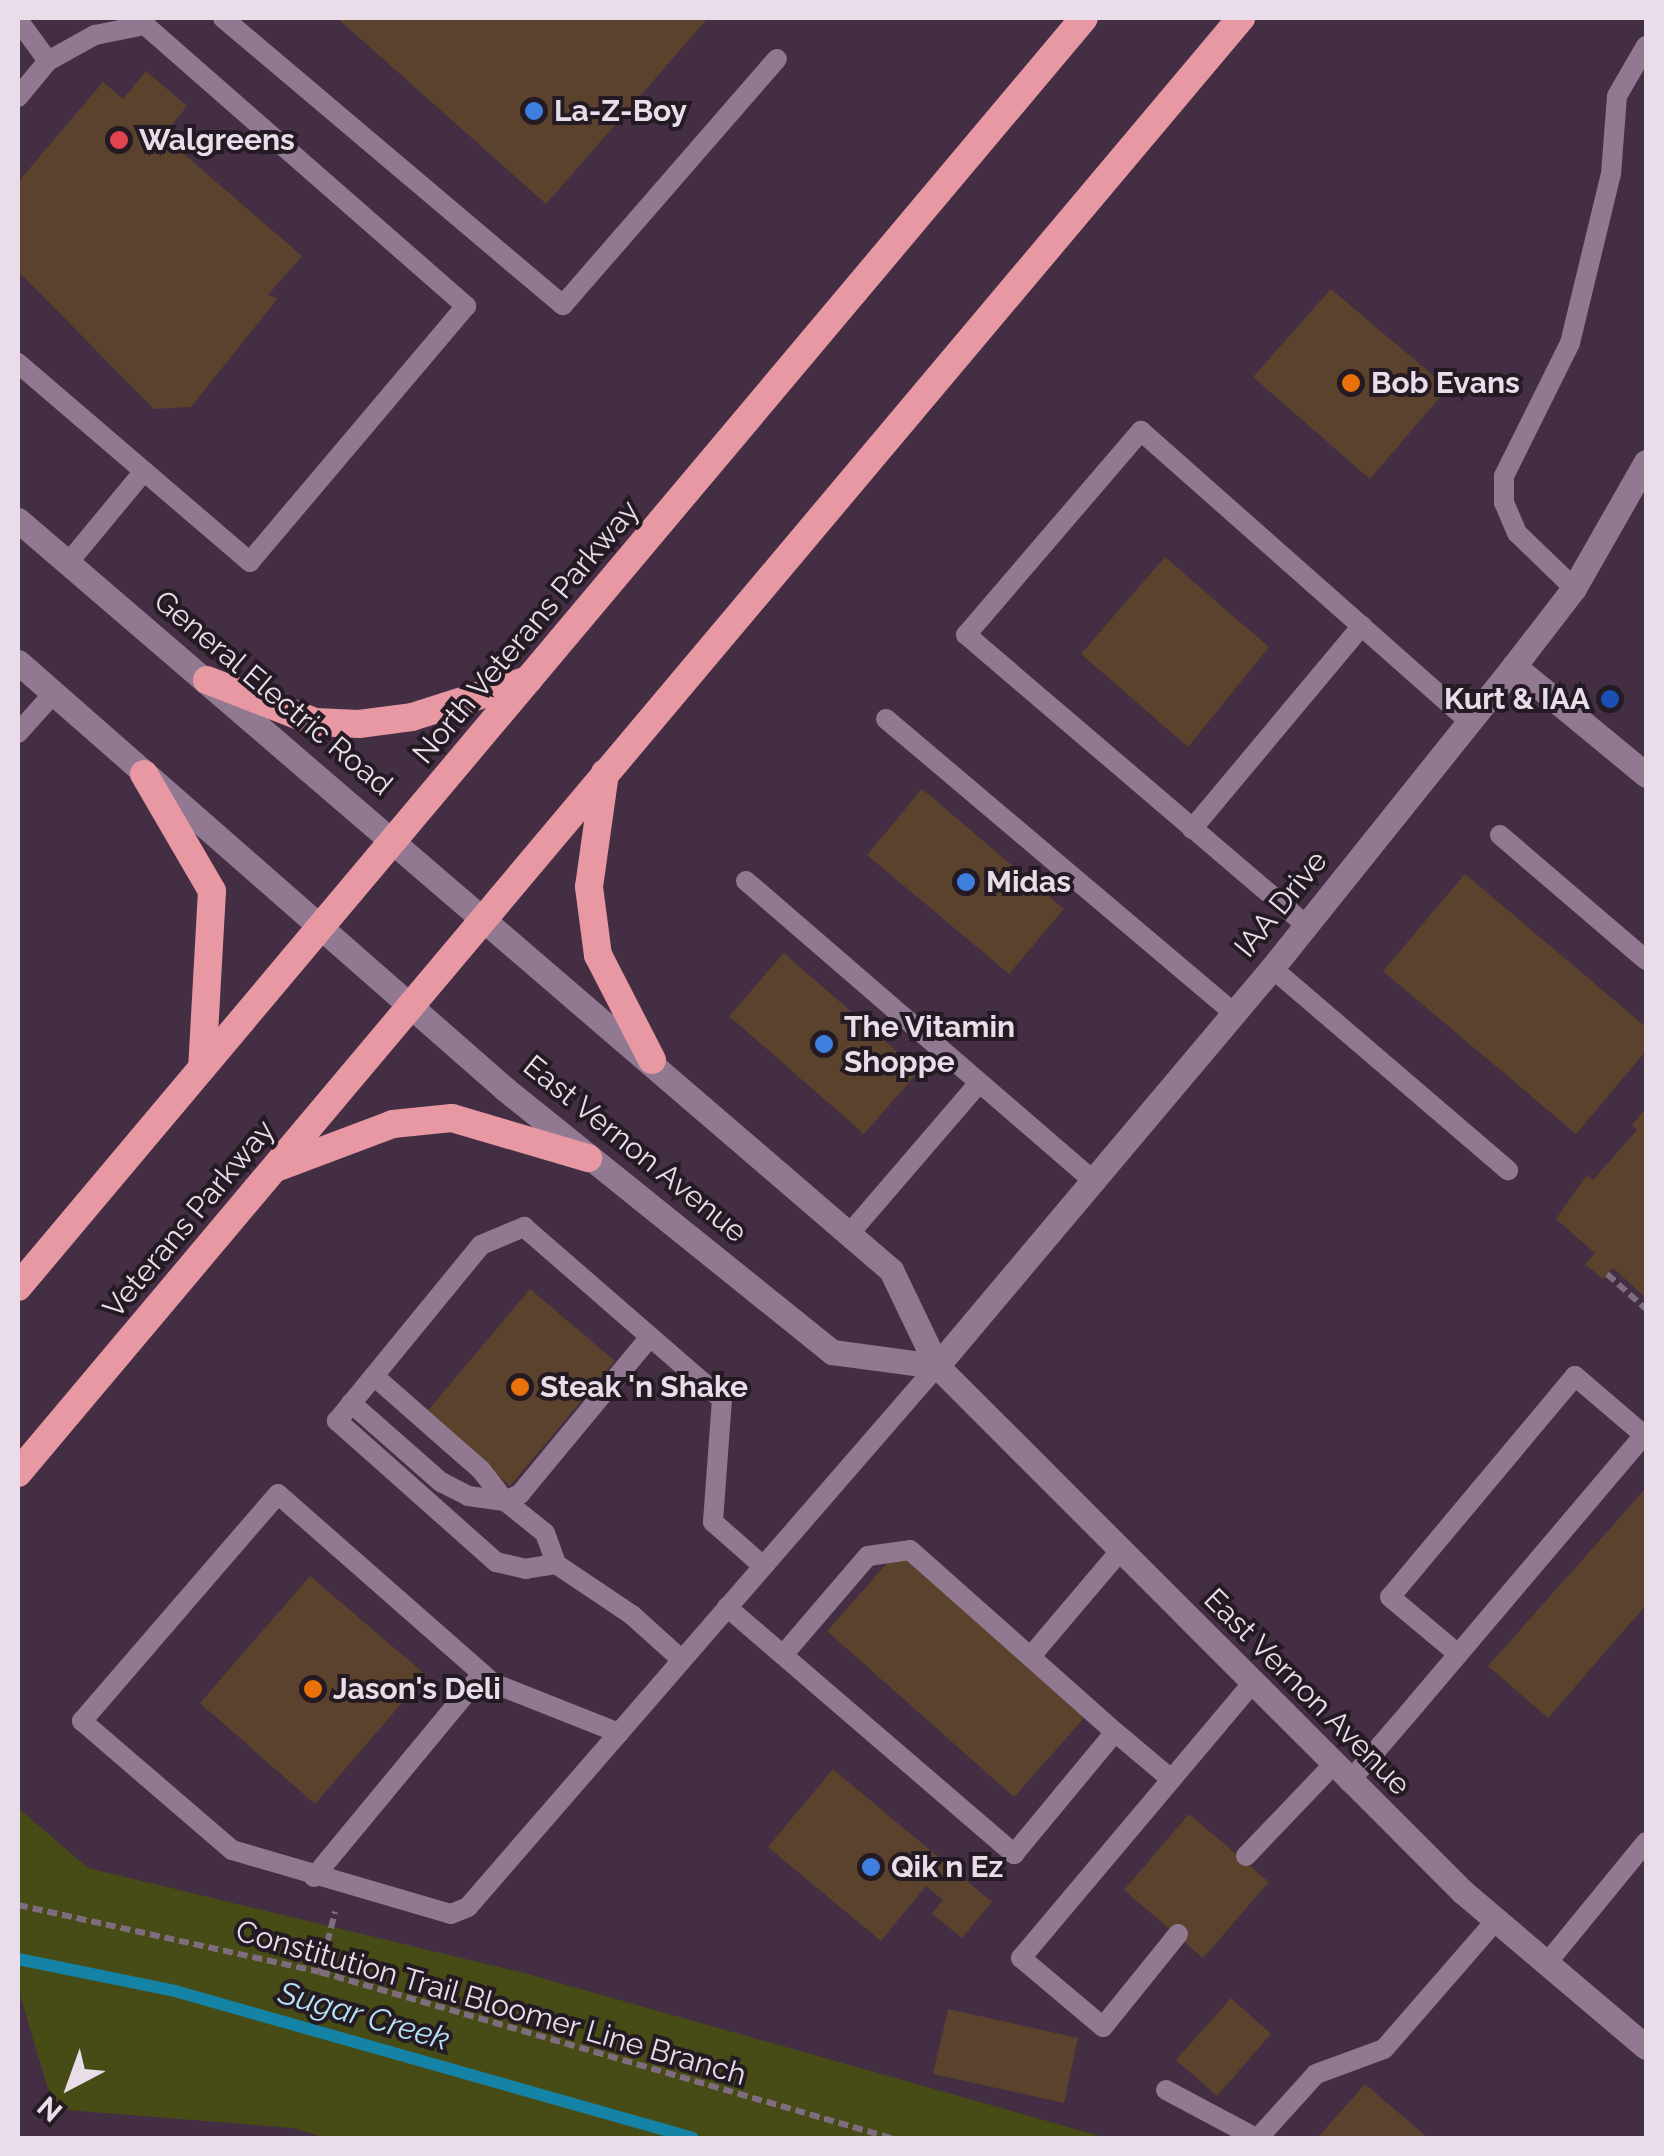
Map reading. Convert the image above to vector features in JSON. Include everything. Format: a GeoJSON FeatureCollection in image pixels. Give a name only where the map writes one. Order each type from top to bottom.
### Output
{"type":"FeatureCollection","features":[{"type":"Feature","properties":{"kind":"highway","name":"North Veterans Parkway"},"geometry":{"type":"LineString","coordinates":[[18,1288],[1084,18]]}},
{"type":"Feature","properties":{"kind":"highway"},"geometry":{"type":"LineString","coordinates":[[411,1006],[1242,18]]}},
{"type":"Feature","properties":{"kind":"highway"},"geometry":{"type":"LineString","coordinates":[[207,680],[315,722],[359,724],[412,717],[529,680]]}},
{"type":"Feature","properties":{"kind":"highway"},"geometry":{"type":"LineString","coordinates":[[605,773],[589,886],[598,955],[652,1060]]}},
{"type":"Feature","properties":{"kind":"highway"},"geometry":{"type":"LineString","coordinates":[[144,774],[212,892],[202,1068]]}},
{"type":"Feature","properties":{"kind":"highway","name":"Veterans Parkway"},"geometry":{"type":"LineString","coordinates":[[18,1474],[411,1006]]}},
{"type":"Feature","properties":{"kind":"highway"},"geometry":{"type":"LineString","coordinates":[[274,1168],[393,1124],[452,1118],[588,1158]]}},
{"type":"Feature","properties":{"kind":"main road","name":"IAA Drive"},"geometry":{"type":"LineString","coordinates":[[937,1366],[1272,968],[1514,666],[1574,588],[1646,462]]}},
{"type":"Feature","properties":{"kind":"main road","name":"General Electric Road"},"geometry":{"type":"LineString","coordinates":[[18,520],[485,918]]}},
{"type":"Feature","properties":{"kind":"main road"},"geometry":{"type":"LineString","coordinates":[[18,662],[320,926]]}},
{"type":"Feature","properties":{"kind":"main road"},"geometry":{"type":"LineString","coordinates":[[1514,666],[1646,775]]}},
{"type":"Feature","properties":{"kind":"main road","name":"East Vernon Avenue"},"geometry":{"type":"LineString","coordinates":[[485,918],[891,1270],[937,1366],[1340,1774],[1496,1920],[1646,2047]]}},
{"type":"Feature","properties":{"kind":"main road","name":"East Vernon Avenue"},"geometry":{"type":"LineString","coordinates":[[320,926],[588,1158],[832,1352],[937,1366]]}},
{"type":"Feature","properties":{"kind":"lane"},"geometry":{"type":"LineString","coordinates":[[223,18],[564,305],[776,59]]}},
{"type":"Feature","properties":{"kind":"lane"},"geometry":{"type":"LineString","coordinates":[[18,20],[48,61]]}},
{"type":"Feature","properties":{"kind":"lane"},"geometry":{"type":"LineString","coordinates":[[18,96],[48,61],[95,35],[146,24],[466,306],[250,562],[18,362]]}},
{"type":"Feature","properties":{"kind":"lane"},"geometry":{"type":"LineString","coordinates":[[1574,588],[1517,533],[1504,502],[1504,476],[1570,344],[1612,174],[1617,96],[1646,46]]}},
{"type":"Feature","properties":{"kind":"lane"},"geometry":{"type":"LineString","coordinates":[[1306,926],[966,635],[1141,431],[1469,721]]}},
{"type":"Feature","properties":{"kind":"lane"},"geometry":{"type":"LineString","coordinates":[[68,562],[144,471]]}},
{"type":"Feature","properties":{"kind":"lane"},"geometry":{"type":"LineString","coordinates":[[1192,828],[1362,626]]}},
{"type":"Feature","properties":{"kind":"lane"},"geometry":{"type":"LineString","coordinates":[[18,733],[53,694]]}},
{"type":"Feature","properties":{"kind":"lane"},"geometry":{"type":"LineString","coordinates":[[886,720],[1234,1013]]}},
{"type":"Feature","properties":{"kind":"lane"},"geometry":{"type":"LineString","coordinates":[[1500,834],[1646,960]]}},
{"type":"Feature","properties":{"kind":"lane"},"geometry":{"type":"LineString","coordinates":[[746,881],[1092,1180]]}},
{"type":"Feature","properties":{"kind":"lane"},"geometry":{"type":"LineString","coordinates":[[1272,968],[1508,1170]]}},
{"type":"Feature","properties":{"kind":"lane"},"geometry":{"type":"LineString","coordinates":[[850,1233],[979,1083]]}},
{"type":"Feature","properties":{"kind":"lane"},"geometry":{"type":"LineString","coordinates":[[556,1564],[526,1568],[496,1562],[337,1421],[481,1245],[524,1227],[722,1399],[712,1522],[763,1566]]}},
{"type":"Feature","properties":{"kind":"lane"},"geometry":{"type":"LineString","coordinates":[[352,1402],[441,1482],[468,1496],[506,1501],[520,1494],[650,1337]]}},
{"type":"Feature","properties":{"kind":"lane"},"geometry":{"type":"LineString","coordinates":[[619,1732],[482,1674],[278,1494],[82,1721],[232,1850],[341,1886],[451,1914],[468,1907],[937,1366]]}},
{"type":"Feature","properties":{"kind":"lane"},"geometry":{"type":"LineString","coordinates":[[374,1376],[481,1470],[506,1501],[545,1534],[556,1564],[632,1615],[682,1660]]}},
{"type":"Feature","properties":{"kind":"lane"},"geometry":{"type":"LineString","coordinates":[[1246,1856],[1340,1774],[1458,1654],[1644,1435],[1575,1376],[1390,1597],[1458,1654]]}},
{"type":"Feature","properties":{"kind":"lane"},"geometry":{"type":"LineString","coordinates":[[783,1655],[868,1556],[910,1550],[1170,1780]]}},
{"type":"Feature","properties":{"kind":"lane"},"geometry":{"type":"LineString","coordinates":[[1031,1656],[1120,1550]]}},
{"type":"Feature","properties":{"kind":"lane"},"geometry":{"type":"LineString","coordinates":[[728,1608],[1014,1854],[1115,1732]]}},
{"type":"Feature","properties":{"kind":"lane"},"geometry":{"type":"LineString","coordinates":[[314,1877],[482,1674]]}},
{"type":"Feature","properties":{"kind":"lane"},"geometry":{"type":"LineString","coordinates":[[1178,1934],[1103,2027],[1021,1958],[1251,1685]]}},
{"type":"Feature","properties":{"kind":"lane"},"geometry":{"type":"LineString","coordinates":[[1548,1964],[1646,1842]]}},
{"type":"Feature","properties":{"kind":"lane"},"geometry":{"type":"LineString","coordinates":[[1166,2090],[1257,2138],[1316,2074],[1384,2049],[1496,1920]]}},
{"type":"Feature","properties":{"kind":"path"},"geometry":{"type":"LineString","coordinates":[[1607,1274],[1646,1310]]}},
{"type":"Feature","properties":{"kind":"path"},"geometry":{"type":"LineString","coordinates":[[320,1972],[341,1886]]}},
{"type":"Feature","properties":{"kind":"path","name":"Constitution Trail Bloomer Line Branch"},"geometry":{"type":"LineString","coordinates":[[18,1906],[320,1972],[891,2138]]}},
{"type":"Feature","properties":{"kind":"green space"},"geometry":{"type":"Polygon","coordinates":[[[18,1808],[88,1868],[524,1973],[1107,2138],[326,2138],[293,2128],[54,2109],[18,1988],[18,1808]]]}},
{"type":"Feature","properties":{"kind":"building","name":"La-Z-Boy"},"geometry":{"type":"Polygon","coordinates":[[[337,18],[708,18],[546,204],[337,18]]]}},
{"type":"Feature","properties":{"kind":"building","name":"Walgreens"},"geometry":{"type":"Polygon","coordinates":[[[146,71],[187,106],[163,136],[302,256],[268,295],[278,298],[191,407],[154,409],[18,271],[18,182],[103,82],[123,99],[146,71]]]}},
{"type":"Feature","properties":{"kind":"building","name":"Bob Evans"},"geometry":{"type":"Polygon","coordinates":[[[1331,289],[1448,388],[1370,479],[1253,377],[1331,289]]]}},
{"type":"Feature","properties":{"kind":"building"},"geometry":{"type":"Polygon","coordinates":[[[1165,557],[1269,647],[1188,747],[1081,654],[1165,557]]]}},
{"type":"Feature","properties":{"kind":"building","name":"Midas"},"geometry":{"type":"Polygon","coordinates":[[[922,789],[1064,909],[1009,974],[867,855],[922,789]]]}},
{"type":"Feature","properties":{"kind":"building"},"geometry":{"type":"Polygon","coordinates":[[[1465,874],[1646,1027],[1646,1051],[1576,1134],[1383,971],[1465,874]]]}},
{"type":"Feature","properties":{"kind":"building","name":"The Vitamin Shoppe"},"geometry":{"type":"Polygon","coordinates":[[[784,953],[919,1071],[864,1134],[729,1016],[784,953]]]}},
{"type":"Feature","properties":{"kind":"building"},"geometry":{"type":"Polygon","coordinates":[[[1646,1108],[1646,1298],[1613,1268],[1603,1279],[1585,1264],[1595,1253],[1556,1219],[1587,1175],[1593,1180],[1637,1130],[1632,1125],[1646,1108]]]}},
{"type":"Feature","properties":{"kind":"building","name":"Steak 'n Shake"},"geometry":{"type":"Polygon","coordinates":[[[530,1289],[615,1361],[510,1486],[425,1414],[530,1289]]]}},
{"type":"Feature","properties":{"kind":"building"},"geometry":{"type":"Polygon","coordinates":[[[1646,1488],[1646,1605],[1548,1718],[1488,1666],[1646,1488]]]}},
{"type":"Feature","properties":{"kind":"building","name":"Qik n Ez"},"geometry":{"type":"Polygon","coordinates":[[[898,1551],[1085,1717],[1014,1797],[827,1631],[898,1551]]]}},
{"type":"Feature","properties":{"kind":"building","name":"Jason's Deli"},"geometry":{"type":"Polygon","coordinates":[[[310,1576],[426,1675],[315,1804],[200,1703],[310,1576]]]}},
{"type":"Feature","properties":{"kind":"building","name":"Qik n Ez"},"geometry":{"type":"Polygon","coordinates":[[[833,1769],[992,1902],[962,1938],[932,1914],[943,1900],[926,1886],[881,1941],[768,1847],[833,1769]]]}},
{"type":"Feature","properties":{"kind":"building"},"geometry":{"type":"Polygon","coordinates":[[[1189,1814],[1269,1882],[1203,1958],[1124,1890],[1189,1814]]]}},
{"type":"Feature","properties":{"kind":"building"},"geometry":{"type":"Polygon","coordinates":[[[1231,1998],[1271,2034],[1217,2096],[1176,2060],[1231,1998]]]}},
{"type":"Feature","properties":{"kind":"building"},"geometry":{"type":"Polygon","coordinates":[[[948,2009],[1078,2038],[1064,2103],[933,2074],[948,2009]]]}},
{"type":"Feature","properties":{"kind":"building"},"geometry":{"type":"Polygon","coordinates":[[[1365,2084],[1428,2138],[1317,2138],[1365,2084]]]}},
{"type":"Feature","properties":{"kind":"waterway","name":"Sugar Creek"},"geometry":{"type":"LineString","coordinates":[[18,1959],[175,1991],[693,2138]]}},
{"type":"Feature","properties":{"kind":"place","name":"La-Z-Boy"},"geometry":{"type":"Point","coordinates":[534,111]}},
{"type":"Feature","properties":{"kind":"place","name":"Walgreens"},"geometry":{"type":"Point","coordinates":[119,140]}},
{"type":"Feature","properties":{"kind":"place","name":"Bob Evans"},"geometry":{"type":"Point","coordinates":[1351,383]}},
{"type":"Feature","properties":{"kind":"place","name":"Kurt & IAA"},"geometry":{"type":"Point","coordinates":[1610,699]}},
{"type":"Feature","properties":{"kind":"place","name":"Midas"},"geometry":{"type":"Point","coordinates":[966,882]}},
{"type":"Feature","properties":{"kind":"place","name":"The Vitamin Shoppe"},"geometry":{"type":"Point","coordinates":[824,1044]}},
{"type":"Feature","properties":{"kind":"place","name":"Steak 'n Shake"},"geometry":{"type":"Point","coordinates":[520,1387]}},
{"type":"Feature","properties":{"kind":"place","name":"Jason's Deli"},"geometry":{"type":"Point","coordinates":[313,1689]}},
{"type":"Feature","properties":{"kind":"place","name":"Qik n Ez"},"geometry":{"type":"Point","coordinates":[871,1867]}}]}
